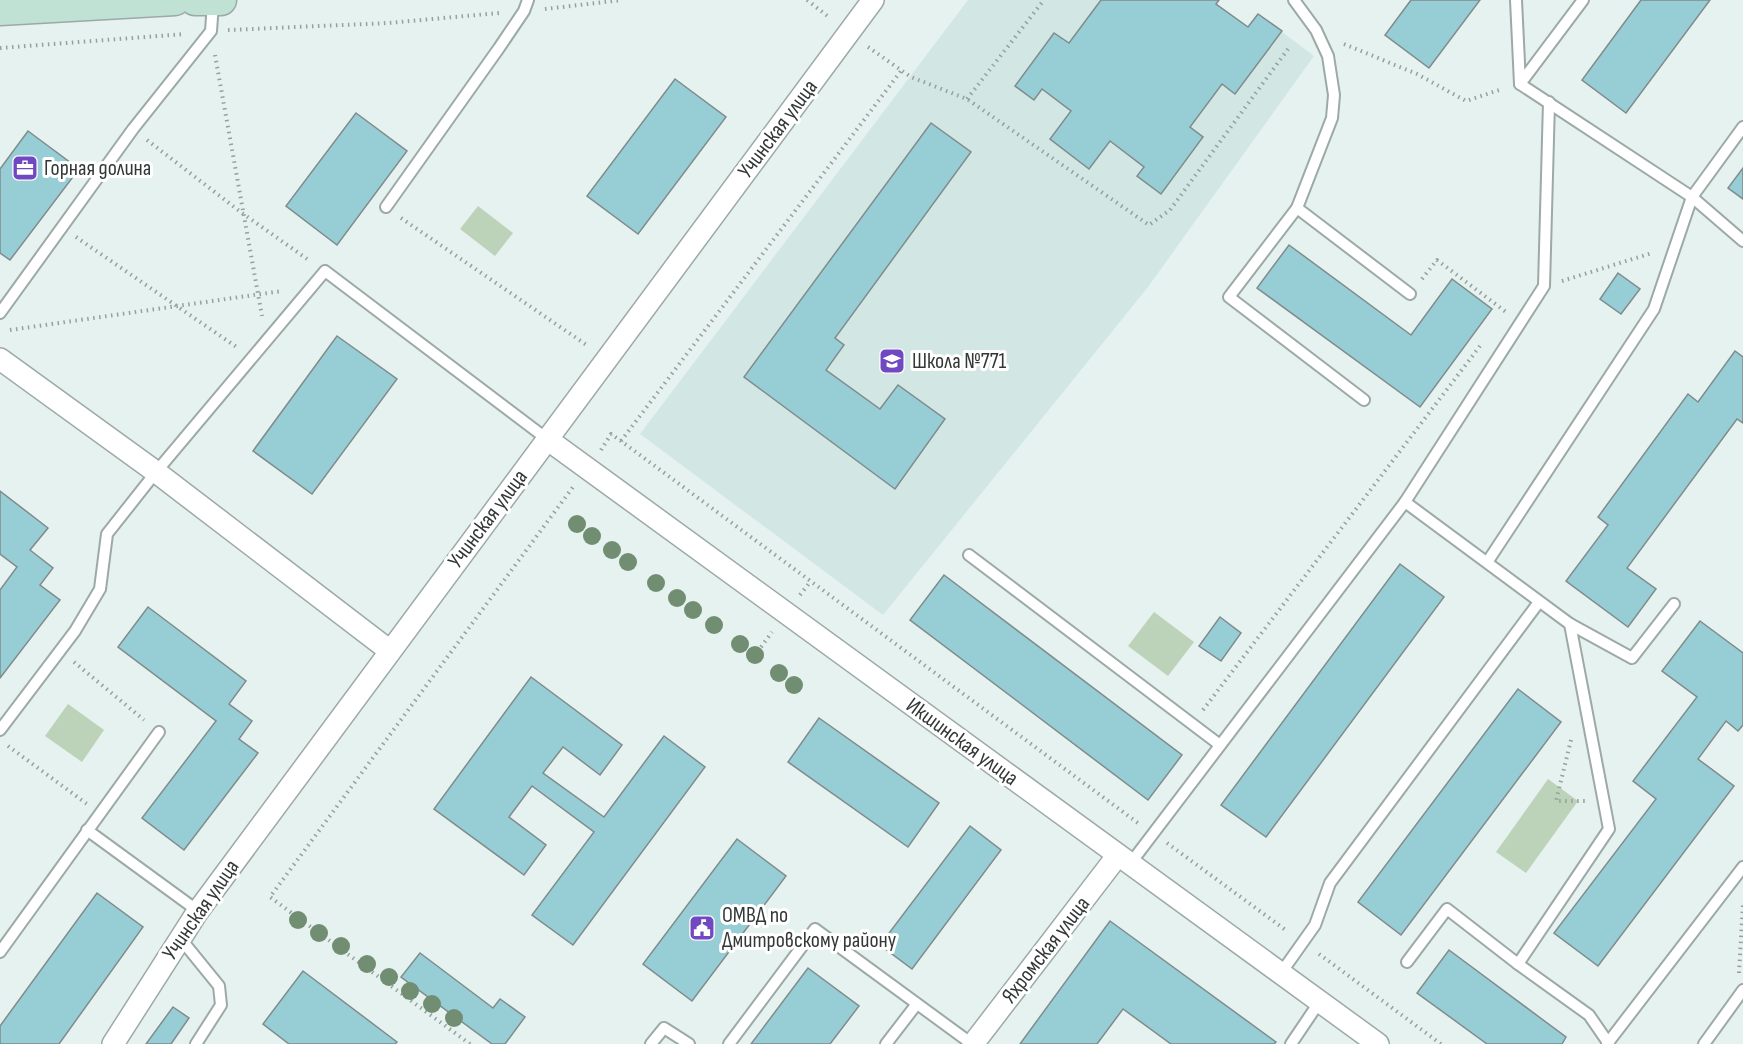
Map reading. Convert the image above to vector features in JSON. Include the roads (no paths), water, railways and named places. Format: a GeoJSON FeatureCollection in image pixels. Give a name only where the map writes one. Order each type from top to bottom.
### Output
{"type":"FeatureCollection","features":[{"type":"Feature","properties":{"kind":"street"},"geometry":{"type":"LineString","coordinates":[[0,10],[176,0]]}},
{"type":"Feature","properties":{"kind":"street"},"geometry":{"type":"LineString","coordinates":[[195,0],[220,0]]}},
{"type":"Feature","properties":{"kind":"street","name":"Учинская улица"},"geometry":{"type":"LineString","coordinates":[[113,1044],[198,911],[873,0]]}},
{"type":"Feature","properties":{"kind":"street"},"geometry":{"type":"LineString","coordinates":[[0,359],[156,472],[390,651]]}},
{"type":"Feature","properties":{"kind":"street","name":"Икшинская улица"},"geometry":{"type":"LineString","coordinates":[[547,439],[1378,1044]]}},
{"type":"Feature","properties":{"kind":"street","name":"Яхромская улица"},"geometry":{"type":"LineString","coordinates":[[972,1044],[1124,860]]}},
{"type":"Feature","properties":{"kind":"lane"},"geometry":{"type":"LineString","coordinates":[[0,313],[60,226],[211,31],[213,0]]}},
{"type":"Feature","properties":{"kind":"lane"},"geometry":{"type":"LineString","coordinates":[[386,207],[524,11],[528,0]]}},
{"type":"Feature","properties":{"kind":"lane"},"geometry":{"type":"LineString","coordinates":[[1294,0],[1316,30],[1332,75],[1332,118],[1297,208],[1229,297],[1364,400]]}},
{"type":"Feature","properties":{"kind":"lane"},"geometry":{"type":"LineString","coordinates":[[1516,0],[1520,84]]}},
{"type":"Feature","properties":{"kind":"lane"},"geometry":{"type":"LineString","coordinates":[[1520,84],[1583,0]]}},
{"type":"Feature","properties":{"kind":"lane"},"geometry":{"type":"LineString","coordinates":[[1520,84],[1692,197],[1743,241]]}},
{"type":"Feature","properties":{"kind":"lane"},"geometry":{"type":"LineString","coordinates":[[1124,860],[1220,745],[1405,502],[1544,286],[1549,102]]}},
{"type":"Feature","properties":{"kind":"lane"},"geometry":{"type":"LineString","coordinates":[[1488,561],[1654,309],[1692,197],[1743,127]]}},
{"type":"Feature","properties":{"kind":"lane"},"geometry":{"type":"LineString","coordinates":[[1297,208],[1410,294]]}},
{"type":"Feature","properties":{"kind":"lane"},"geometry":{"type":"LineString","coordinates":[[0,730],[60,651],[100,589],[107,534],[156,472],[325,271],[547,439]]}},
{"type":"Feature","properties":{"kind":"lane"},"geometry":{"type":"LineString","coordinates":[[1405,502],[1488,561],[1570,624],[1632,658],[1674,604]]}},
{"type":"Feature","properties":{"kind":"lane"},"geometry":{"type":"LineString","coordinates":[[969,555],[1220,745]]}},
{"type":"Feature","properties":{"kind":"lane"},"geometry":{"type":"LineString","coordinates":[[1281,973],[1315,925],[1330,883],[1539,602]]}},
{"type":"Feature","properties":{"kind":"lane"},"geometry":{"type":"LineString","coordinates":[[1518,964],[1610,829],[1570,624]]}},
{"type":"Feature","properties":{"kind":"lane"},"geometry":{"type":"LineString","coordinates":[[0,951],[159,732]]}},
{"type":"Feature","properties":{"kind":"lane"},"geometry":{"type":"LineString","coordinates":[[87,830],[198,911]]}},
{"type":"Feature","properties":{"kind":"lane"},"geometry":{"type":"LineString","coordinates":[[1407,962],[1447,909],[1589,1015],[1608,1044],[1743,867]]}},
{"type":"Feature","properties":{"kind":"lane"},"geometry":{"type":"LineString","coordinates":[[729,1044],[815,929],[972,1044]]}},
{"type":"Feature","properties":{"kind":"lane"},"geometry":{"type":"LineString","coordinates":[[180,938],[219,986],[221,1005],[196,1044]]}},
{"type":"Feature","properties":{"kind":"lane"},"geometry":{"type":"LineString","coordinates":[[1704,1044],[1740,994]]}},
{"type":"Feature","properties":{"kind":"lane"},"geometry":{"type":"LineString","coordinates":[[1291,1044],[1320,1001]]}},
{"type":"Feature","properties":{"kind":"lane"},"geometry":{"type":"LineString","coordinates":[[886,1044],[916,1005]]}},
{"type":"Feature","properties":{"kind":"lane"},"geometry":{"type":"LineString","coordinates":[[651,1044],[664,1028],[689,1044]]}},
{"type":"Feature","properties":{"kind":"place","name":"Горная долина"},"geometry":{"type":"Point","coordinates":[25,168]}},
{"type":"Feature","properties":{"kind":"place","name":"Школа №771"},"geometry":{"type":"Point","coordinates":[892,361]}},
{"type":"Feature","properties":{"kind":"place","name":"ОМВД по Дмитровскому району"},"geometry":{"type":"Point","coordinates":[702,928]}}]}
